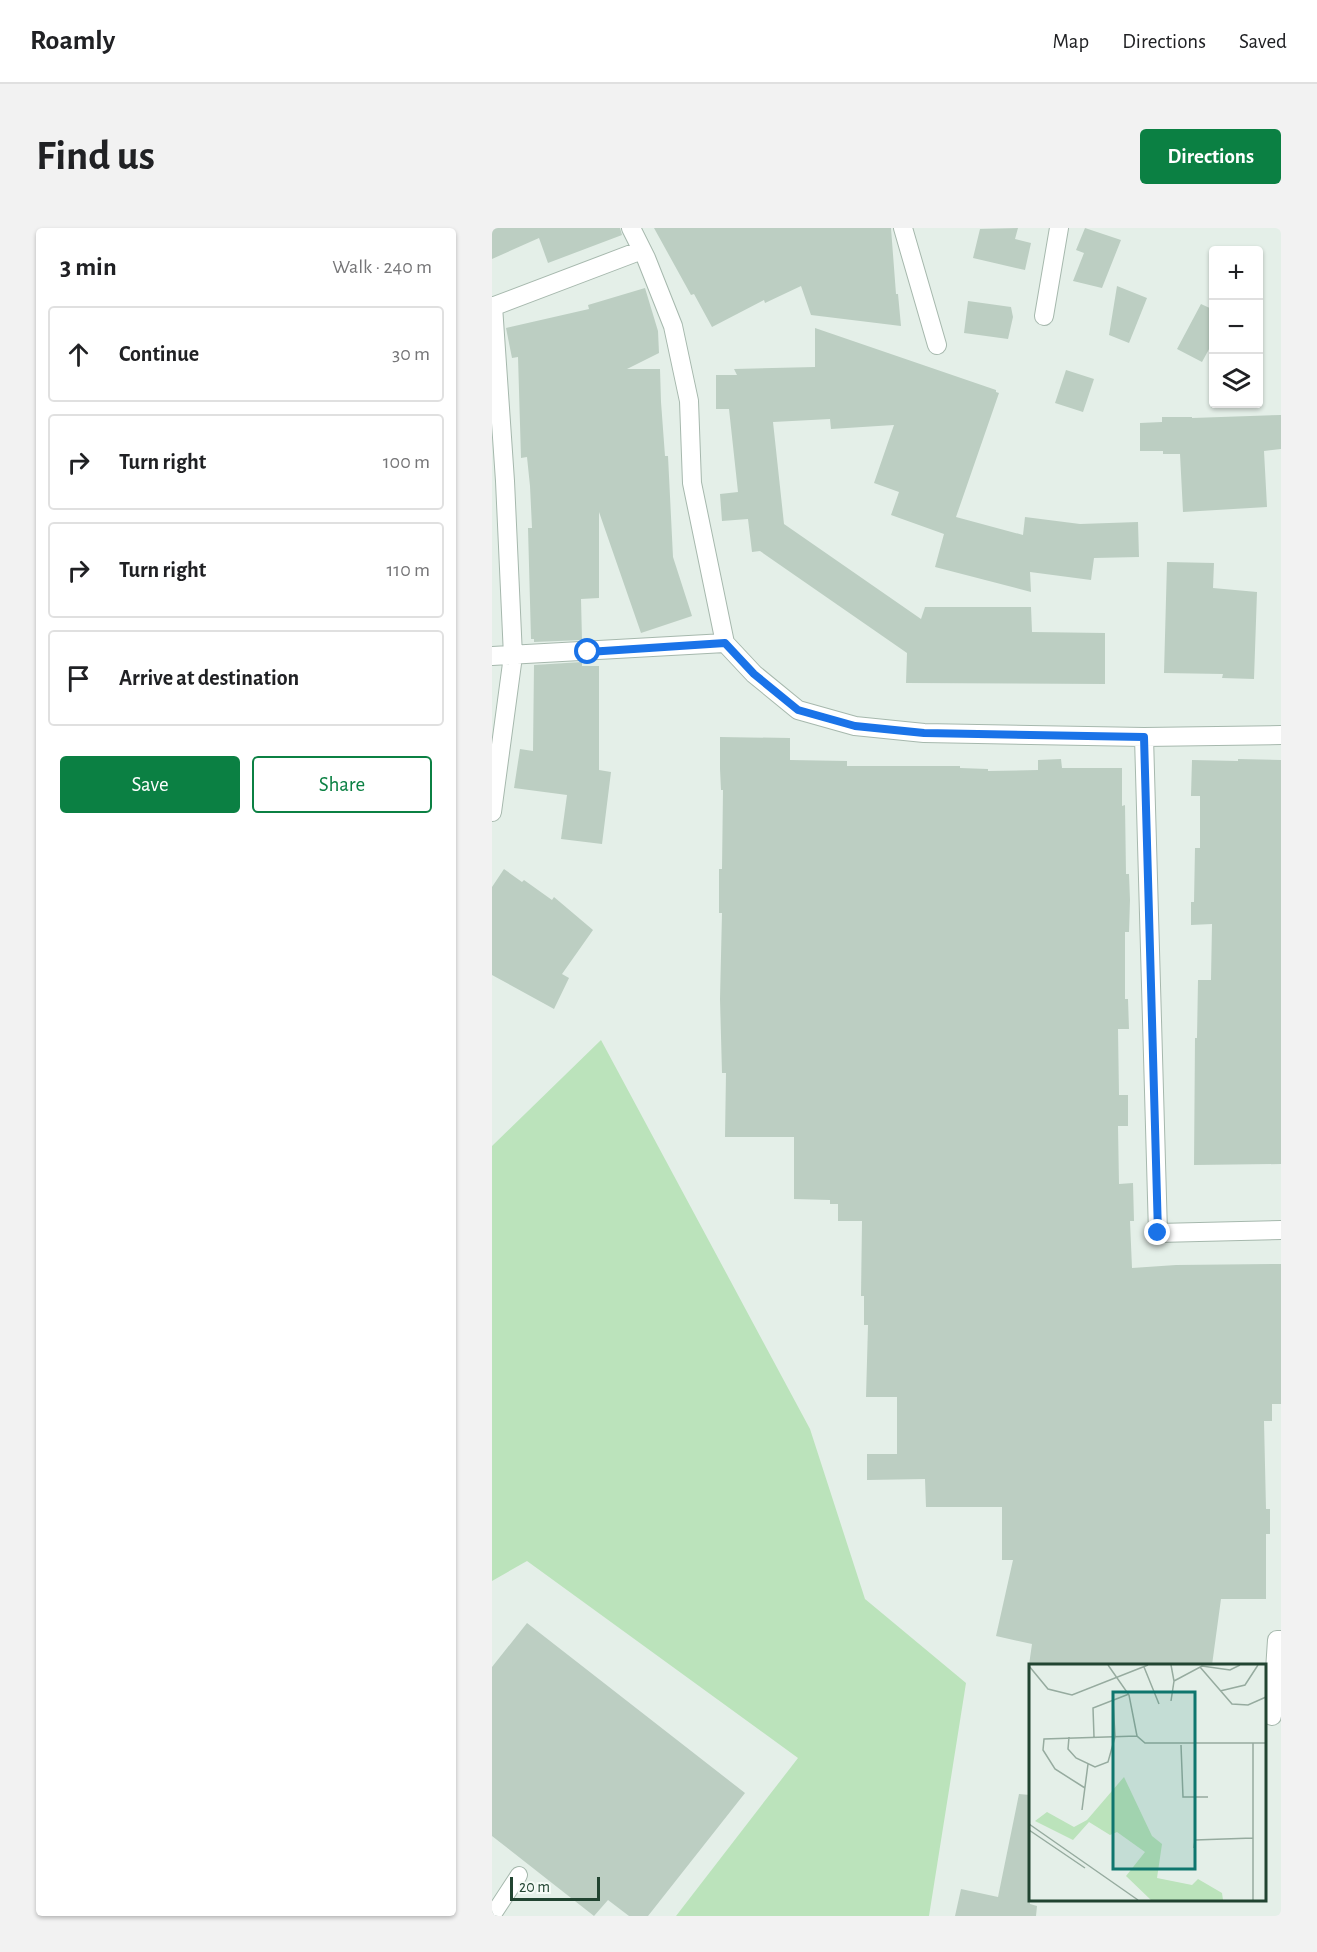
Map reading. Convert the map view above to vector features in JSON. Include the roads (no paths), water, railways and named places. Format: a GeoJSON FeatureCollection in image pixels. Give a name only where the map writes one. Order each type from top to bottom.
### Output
{"type":"FeatureCollection","features":[{"type":"Feature","properties":{"kind":"street"},"geometry":{"type":"LineString","coordinates":[[631,228],[673,326],[689,400],[692,483],[725,643],[754,674],[798,710],[855,726],[924,733],[1144,737],[1281,735]]}},
{"type":"Feature","properties":{"kind":"street"},"geometry":{"type":"LineString","coordinates":[[903,228],[937,345]]}},
{"type":"Feature","properties":{"kind":"street"},"geometry":{"type":"LineString","coordinates":[[1044,316],[1059,228]]}},
{"type":"Feature","properties":{"kind":"street"},"geometry":{"type":"LineString","coordinates":[[492,812],[513,656],[505,481],[493,307],[642,250]]}},
{"type":"Feature","properties":{"kind":"street"},"geometry":{"type":"LineString","coordinates":[[492,656],[725,643]]}},
{"type":"Feature","properties":{"kind":"street"},"geometry":{"type":"LineString","coordinates":[[1144,737],[1158,1233],[1281,1230]]}},
{"type":"Feature","properties":{"kind":"street"},"geometry":{"type":"LineString","coordinates":[[1272,1716],[1277,1640],[1281,1640]]}},
{"type":"Feature","properties":{"kind":"lane"},"geometry":{"type":"LineString","coordinates":[[492,1916],[519,1875]]}}]}
